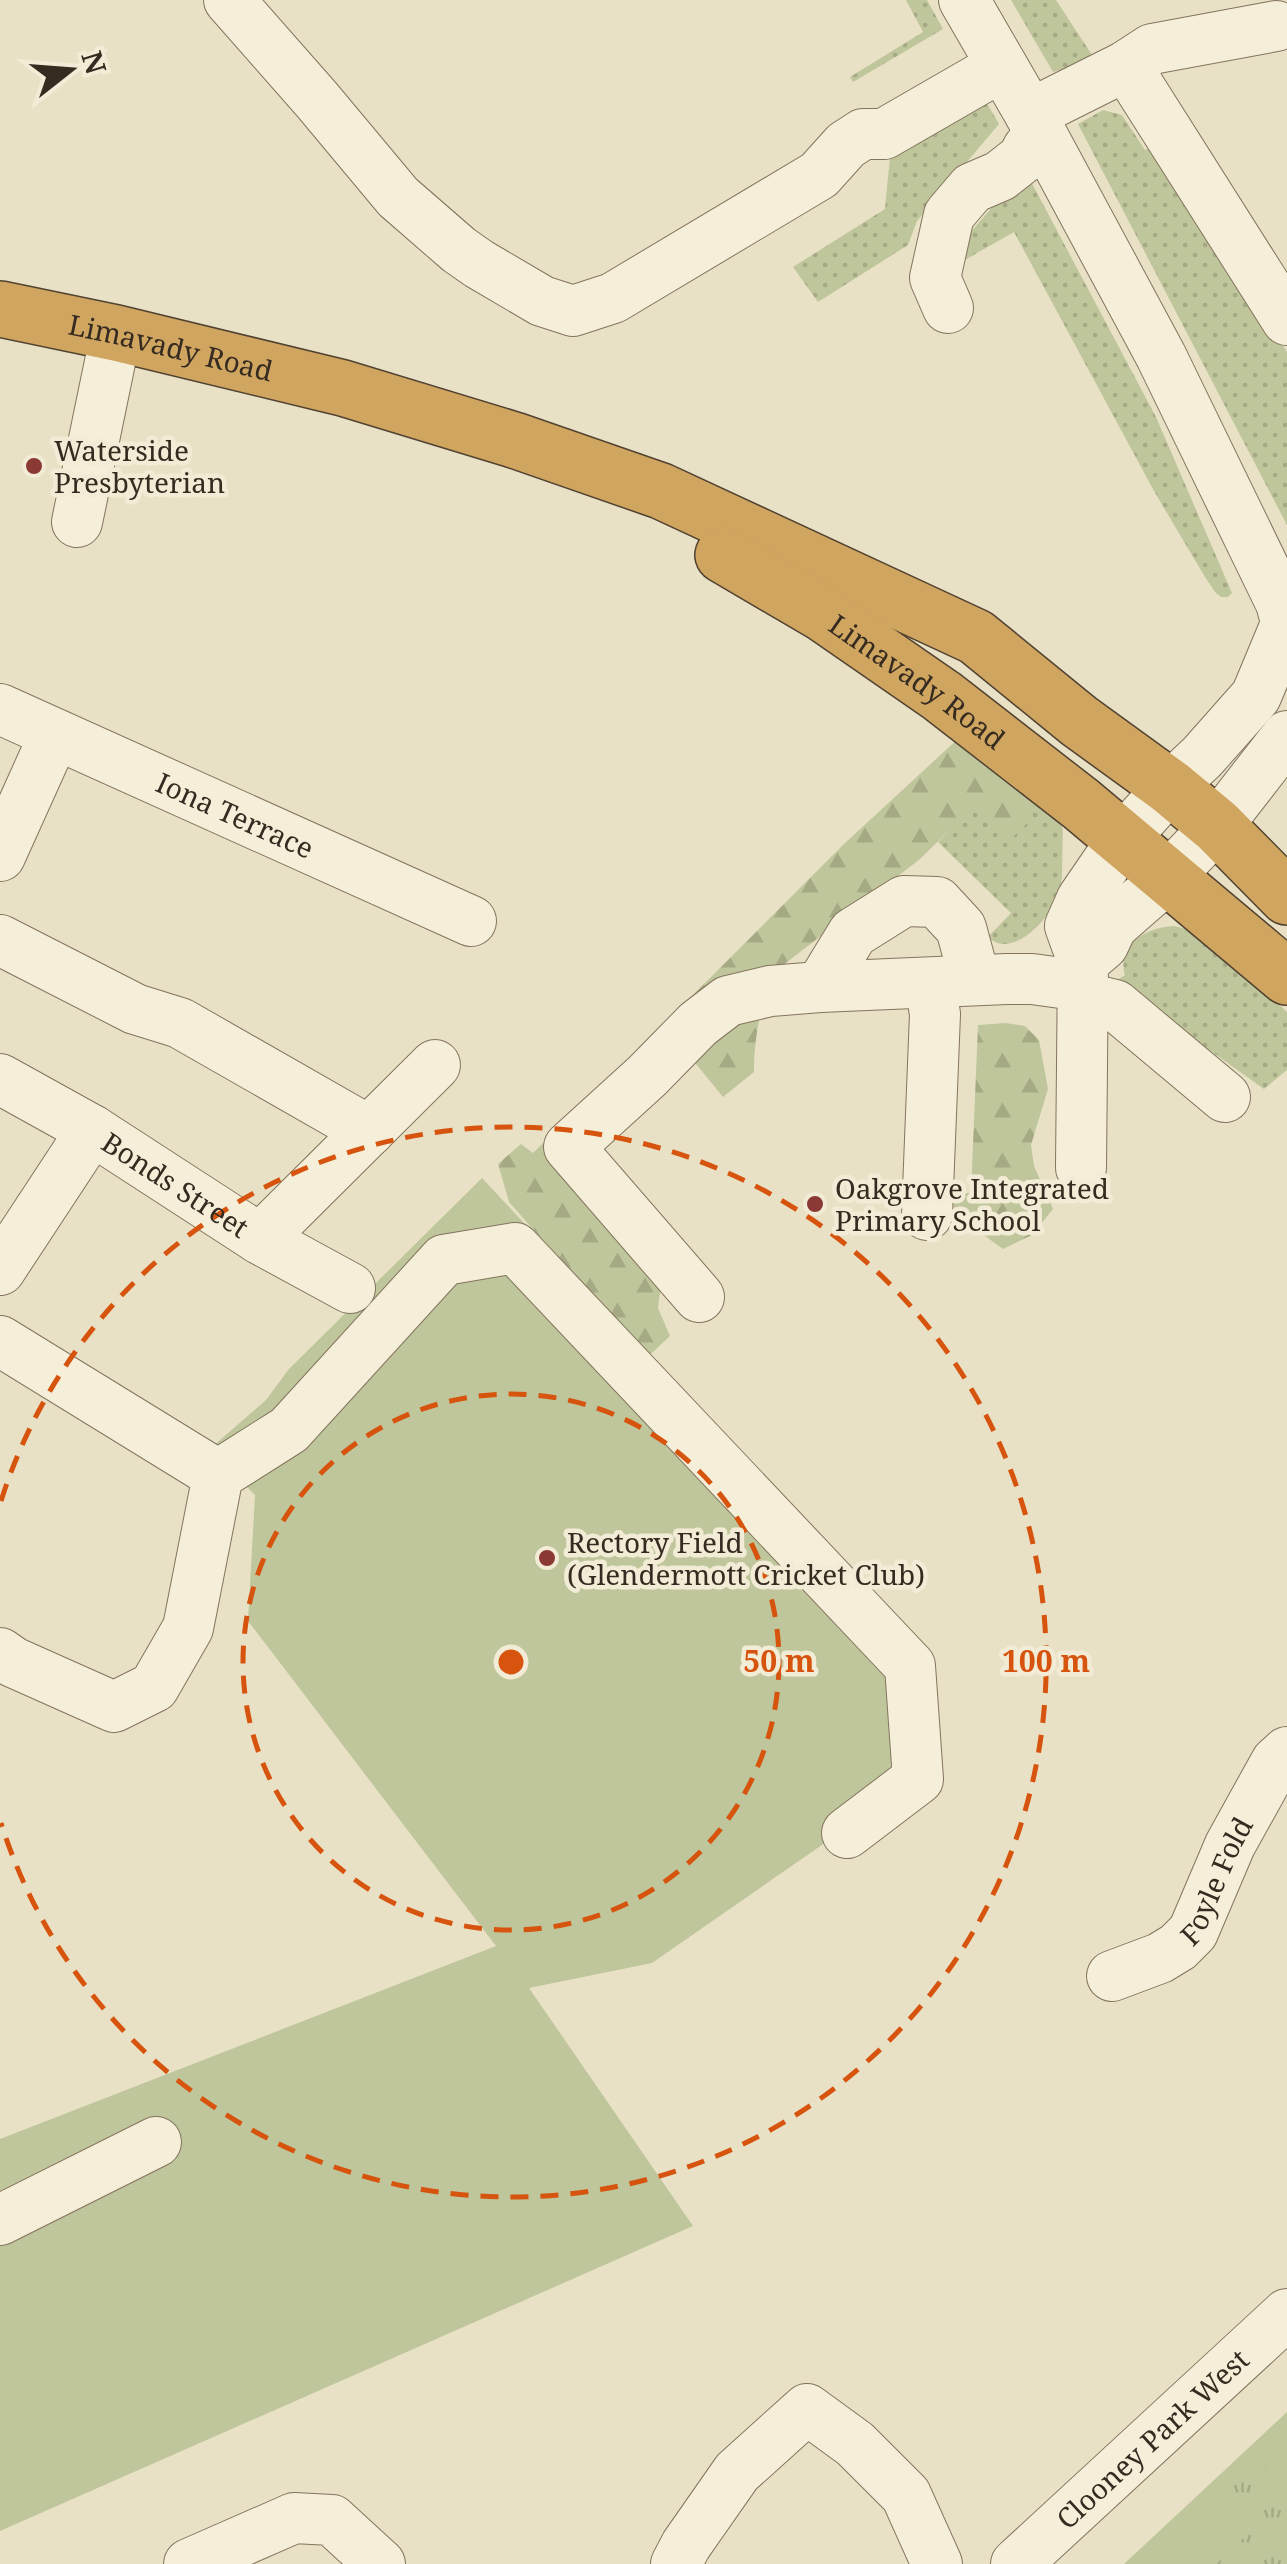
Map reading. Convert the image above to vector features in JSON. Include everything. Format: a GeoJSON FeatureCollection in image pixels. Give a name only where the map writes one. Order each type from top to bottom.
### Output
{"type":"FeatureCollection","features":[{"type":"Feature","properties":{"kind":"highway","name":"Limavady Road"},"geometry":{"type":"LineString","coordinates":[[0,308],[342,388],[514,440],[661,491],[976,637],[1079,721],[1147,812],[1192,852],[1287,977]]}},
{"type":"Feature","properties":{"kind":"highway","name":"Limavady Road"},"geometry":{"type":"LineString","coordinates":[[514,440],[695,538],[822,613],[957,707],[1147,812],[1192,852],[1287,897]]}},
{"type":"Feature","properties":{"kind":"highway"},"geometry":{"type":"LineString","coordinates":[[1192,852],[1287,942]]}},
{"type":"Feature","properties":{"kind":"street"},"geometry":{"type":"LineString","coordinates":[[229,0],[398,196],[479,264],[542,301],[574,311],[612,298],[819,175],[846,145],[863,134],[868,108],[981,30],[1161,356],[1281,603],[1287,625],[1256,696],[1147,812],[1082,899],[1070,926],[1083,982],[1081,1168]]}},
{"type":"Feature","properties":{"kind":"street"},"geometry":{"type":"LineString","coordinates":[[948,308],[935,278],[942,252],[986,210],[1000,176],[1024,158],[1036,124],[1152,49],[1268,21]]}},
{"type":"Feature","properties":{"kind":"street"},"geometry":{"type":"LineString","coordinates":[[1126,66],[1287,320]]}},
{"type":"Feature","properties":{"kind":"street"},"geometry":{"type":"LineString","coordinates":[[77,522],[116,333]]}},
{"type":"Feature","properties":{"kind":"street","name":"Iona Terrace"},"geometry":{"type":"LineString","coordinates":[[0,709],[470,920]]}},
{"type":"Feature","properties":{"kind":"street"},"geometry":{"type":"LineString","coordinates":[[0,856],[55,734]]}},
{"type":"Feature","properties":{"kind":"street"},"geometry":{"type":"LineString","coordinates":[[1083,982],[1112,926],[1192,852],[1287,736]]}},
{"type":"Feature","properties":{"kind":"street"},"geometry":{"type":"LineString","coordinates":[[820,987],[853,933],[904,901],[937,902],[962,928],[952,982],[936,1014],[927,1215]]}},
{"type":"Feature","properties":{"kind":"street"},"geometry":{"type":"LineString","coordinates":[[0,940],[135,1009],[180,1023],[369,1131]]}},
{"type":"Feature","properties":{"kind":"street"},"geometry":{"type":"LineString","coordinates":[[699,1298],[568,1148],[698,1024],[728,1001],[820,987],[1032,979],[1083,982],[1225,1096]]}},
{"type":"Feature","properties":{"kind":"street"},"geometry":{"type":"LineString","coordinates":[[260,1239],[436,1065]]}},
{"type":"Feature","properties":{"kind":"street","name":"Bonds Street"},"geometry":{"type":"LineString","coordinates":[[0,1079],[92,1130],[260,1239],[350,1288]]}},
{"type":"Feature","properties":{"kind":"street"},"geometry":{"type":"LineString","coordinates":[[0,1270],[92,1130]]}},
{"type":"Feature","properties":{"kind":"street"},"geometry":{"type":"LineString","coordinates":[[7,1658],[114,1708],[154,1687],[188,1628],[218,1475],[289,1430],[444,1260],[515,1248],[910,1666],[918,1779],[847,1833]]}},
{"type":"Feature","properties":{"kind":"street"},"geometry":{"type":"LineString","coordinates":[[0,1341],[218,1475]]}},
{"type":"Feature","properties":{"kind":"street","name":"Foyle Fold"},"geometry":{"type":"LineString","coordinates":[[1112,1976],[1160,1958],[1193,1932],[1230,1845],[1276,1762],[1287,1752]]}},
{"type":"Feature","properties":{"kind":"street"},"geometry":{"type":"LineString","coordinates":[[0,2220],[156,2142]]}},
{"type":"Feature","properties":{"kind":"street","name":"Clooney Park West"},"geometry":{"type":"LineString","coordinates":[[1016,2564],[1287,2314]]}},
{"type":"Feature","properties":{"kind":"street"},"geometry":{"type":"LineString","coordinates":[[676,2564],[736,2472],[807,2409],[855,2444],[906,2495],[937,2564]]}},
{"type":"Feature","properties":{"kind":"street"},"geometry":{"type":"LineString","coordinates":[[189,2564],[294,2518],[332,2520],[380,2564]]}},
{"type":"Feature","properties":{"kind":"green space"},"geometry":{"type":"Polygon","coordinates":[[[906,0],[927,0],[943,29],[853,82],[850,77],[923,32],[906,0]]]}},
{"type":"Feature","properties":{"kind":"green space"},"geometry":{"type":"Polygon","coordinates":[[[1011,0],[1056,0],[1092,55],[1053,72],[1011,0]]]}},
{"type":"Feature","properties":{"kind":"green space"},"geometry":{"type":"Polygon","coordinates":[[[978,88],[999,124],[917,221],[908,245],[818,302],[793,267],[885,209],[891,146],[978,88]]]}},
{"type":"Feature","properties":{"kind":"green space"},"geometry":{"type":"Polygon","coordinates":[[[1103,110],[1122,115],[1145,150],[1156,145],[1287,352],[1287,525],[1078,124],[1103,110]]]}},
{"type":"Feature","properties":{"kind":"green space"},"geometry":{"type":"Polygon","coordinates":[[[1027,174],[1156,417],[1232,593],[1228,597],[1215,592],[1154,491],[1014,232],[963,261],[963,269],[956,273],[957,248],[1018,177],[1027,174]]]}},
{"type":"Feature","properties":{"kind":"green space"},"geometry":{"type":"Polygon","coordinates":[[[961,736],[1037,801],[1029,821],[1013,837],[973,807],[920,859],[773,973],[759,1021],[754,1072],[723,1097],[692,1059],[650,1038],[844,844],[961,736]]]}},
{"type":"Feature","properties":{"kind":"green space"},"geometry":{"type":"Polygon","coordinates":[[[1005,773],[1059,820],[1063,830],[1061,886],[1054,905],[1031,932],[1002,944],[987,938],[1011,913],[938,842],[1005,773]]]}},
{"type":"Feature","properties":{"kind":"green space"},"geometry":{"type":"Polygon","coordinates":[[[1173,926],[1202,937],[1217,948],[1287,1012],[1287,1070],[1264,1089],[1114,982],[1125,975],[1125,955],[1135,940],[1153,930],[1173,926]]]}},
{"type":"Feature","properties":{"kind":"green space"},"geometry":{"type":"Polygon","coordinates":[[[978,1025],[1025,1026],[1039,1040],[1048,1089],[1031,1145],[1034,1166],[1053,1209],[1033,1229],[1034,1234],[1003,1249],[963,1217],[948,1194],[971,1193],[978,1025]]]}},
{"type":"Feature","properties":{"kind":"green space"},"geometry":{"type":"Polygon","coordinates":[[[591,1096],[603,1149],[662,1277],[658,1308],[670,1336],[625,1378],[560,1260],[509,1202],[498,1164],[521,1144],[533,1153],[591,1096]]]}},
{"type":"Feature","properties":{"kind":"green space"},"geometry":{"type":"Polygon","coordinates":[[[482,1178],[720,1433],[930,1649],[917,1779],[652,1963],[529,1988],[693,2226],[0,2531],[0,2139],[496,1946],[248,1621],[255,1495],[230,1470],[204,1454],[266,1400],[289,1369],[482,1178]]]}},
{"type":"Feature","properties":{"kind":"green space"},"geometry":{"type":"Polygon","coordinates":[[[1287,2412],[1287,2564],[1124,2564],[1287,2412]]]}},
{"type":"Feature","properties":{"kind":"green space"},"geometry":{"type":"Polygon","coordinates":[[[1287,2422],[1287,2480],[1282,2485],[1253,2451],[1287,2422]]]}},
{"type":"Feature","properties":{"kind":"green space"},"geometry":{"type":"Polygon","coordinates":[[[1211,2496],[1247,2535],[1216,2564],[1140,2564],[1211,2496]]]}},
{"type":"Feature","properties":{"kind":"place","name":"Waterside Presbyterian"},"geometry":{"type":"Point","coordinates":[34,466]}},
{"type":"Feature","properties":{"kind":"place","name":"Oakgrove Integrated Primary School"},"geometry":{"type":"Point","coordinates":[815,1204]}},
{"type":"Feature","properties":{"kind":"place","name":"Rectory Field (Glendermott Cricket Club)"},"geometry":{"type":"Point","coordinates":[547,1558]}}]}
